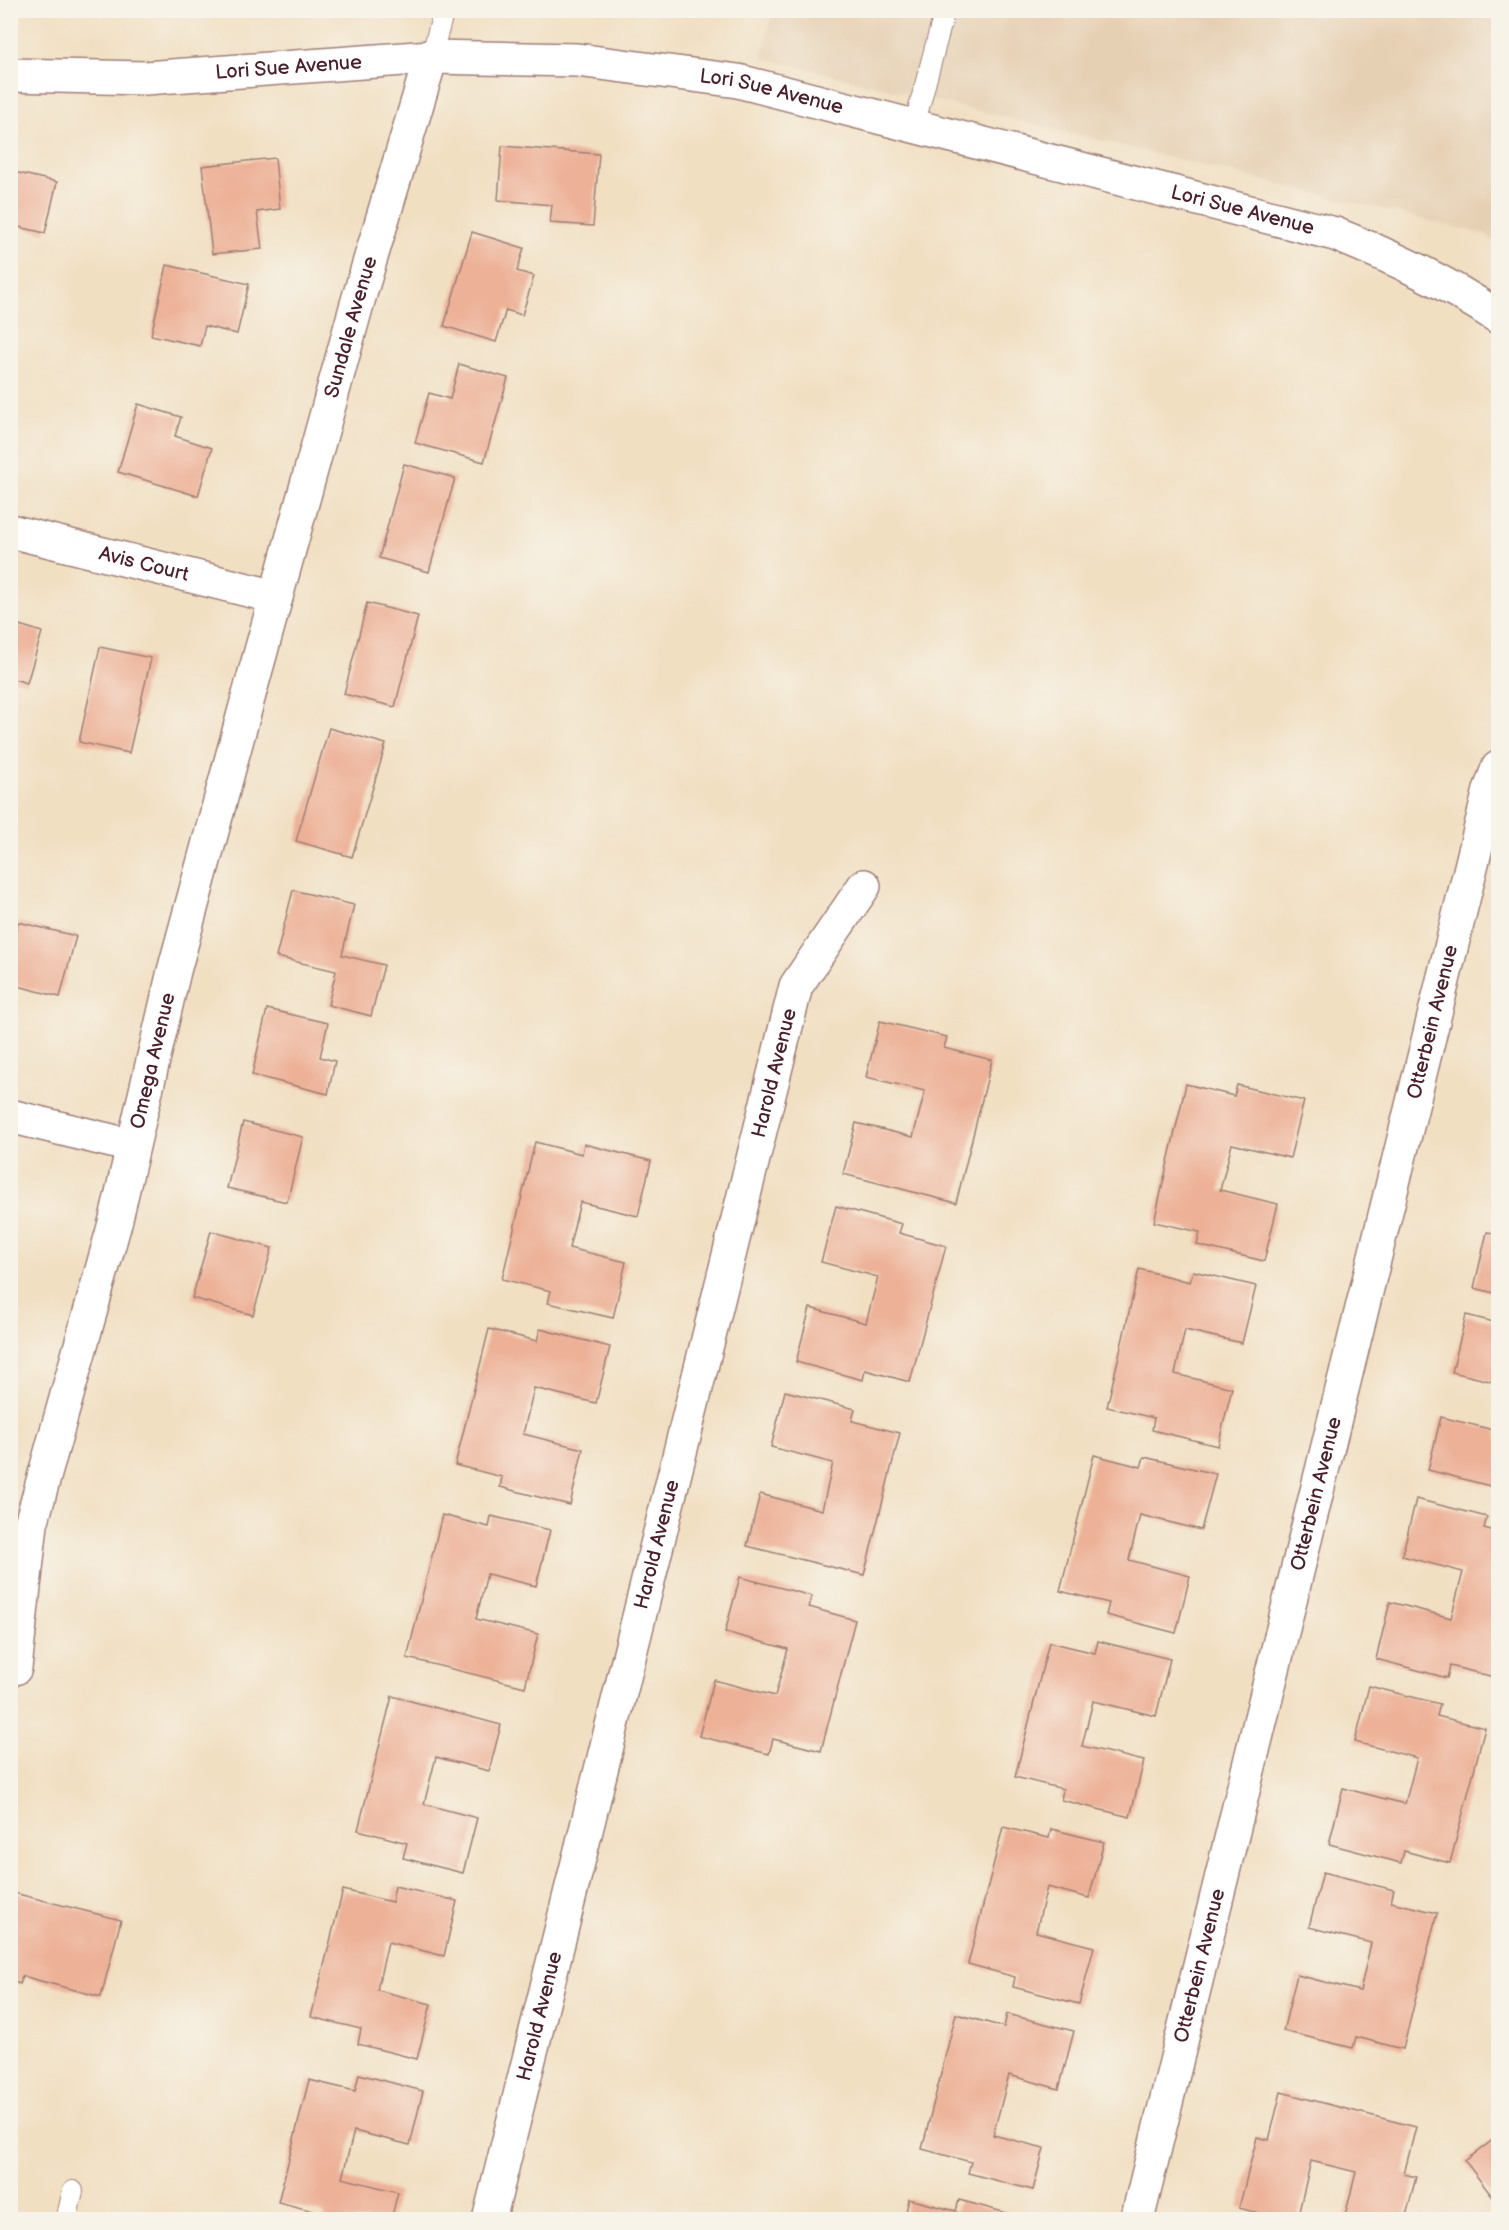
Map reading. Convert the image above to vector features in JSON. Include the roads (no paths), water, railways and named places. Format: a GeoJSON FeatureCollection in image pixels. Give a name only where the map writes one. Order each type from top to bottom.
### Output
{"type":"FeatureCollection","features":[{"type":"Feature","properties":{"kind":"street","name":"Lori Sue Avenue"},"geometry":{"type":"LineString","coordinates":[[10,75],[145,78],[431,57],[577,60],[738,81],[1335,234],[1395,258],[1469,297],[1498,317]]}},
{"type":"Feature","properties":{"kind":"street","name":"Sundale Avenue"},"geometry":{"type":"LineString","coordinates":[[276,597],[357,304],[431,57]]}},
{"type":"Feature","properties":{"kind":"street","name":"Avis Court"},"geometry":{"type":"LineString","coordinates":[[10,531],[276,597]]}},
{"type":"Feature","properties":{"kind":"street","name":"Omega Avenue"},"geometry":{"type":"LineString","coordinates":[[12,1675],[31,1524],[115,1223],[174,971],[276,597]]}},
{"type":"Feature","properties":{"kind":"street","name":"Otterbein Avenue"},"geometry":{"type":"LineString","coordinates":[[1137,2220],[1498,768]]}},
{"type":"Feature","properties":{"kind":"street","name":"Harold Avenue"},"geometry":{"type":"LineString","coordinates":[[489,2220],[796,986],[864,886]]}},
{"type":"Feature","properties":{"kind":"street"},"geometry":{"type":"LineString","coordinates":[[10,1116],[132,1146]]}},
{"type":"Feature","properties":{"kind":"lane"},"geometry":{"type":"LineString","coordinates":[[431,57],[444,10]]}},
{"type":"Feature","properties":{"kind":"lane"},"geometry":{"type":"LineString","coordinates":[[914,126],[945,10]]}},
{"type":"Feature","properties":{"kind":"lane"},"geometry":{"type":"LineString","coordinates":[[66,2220],[73,2190]]}}]}
